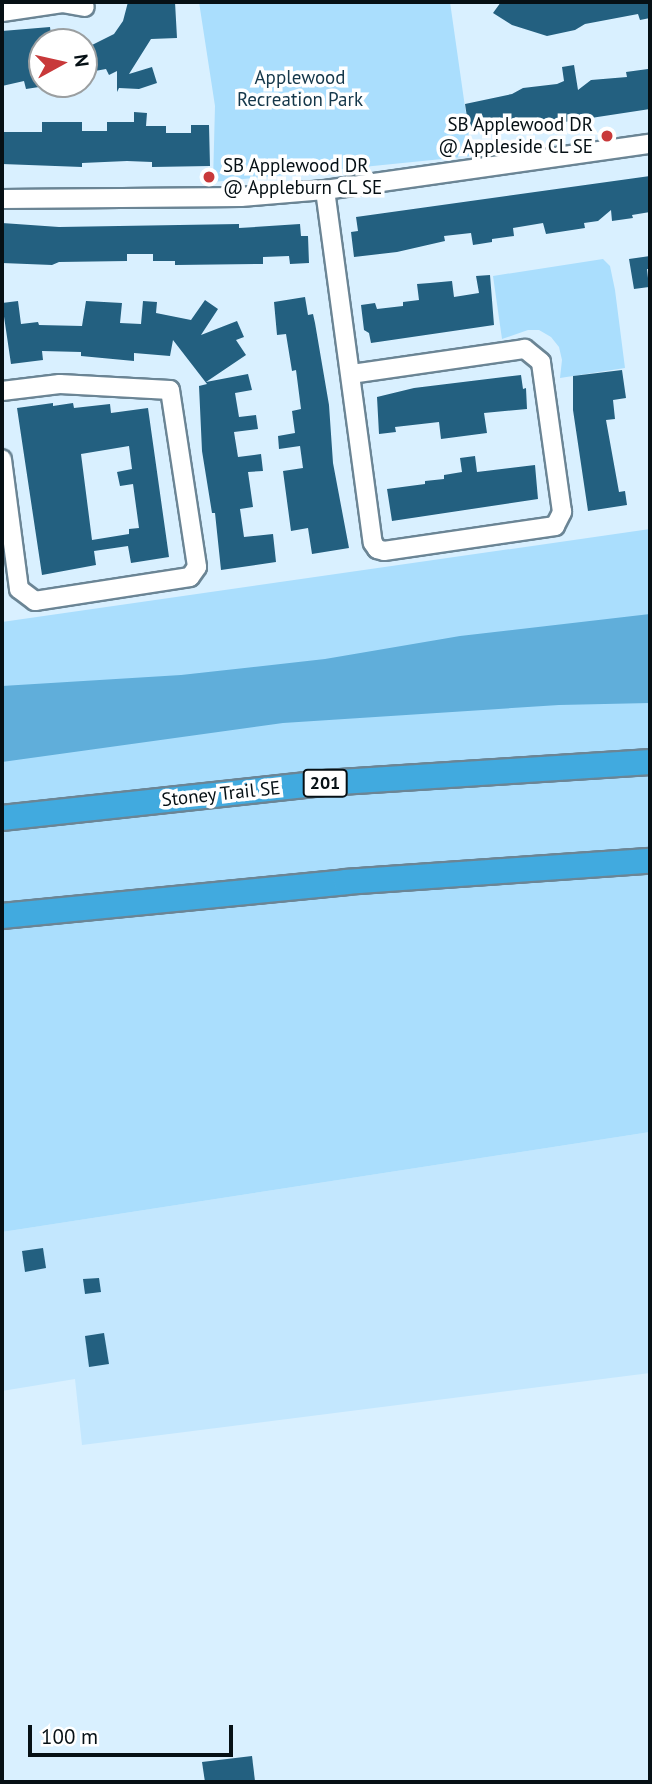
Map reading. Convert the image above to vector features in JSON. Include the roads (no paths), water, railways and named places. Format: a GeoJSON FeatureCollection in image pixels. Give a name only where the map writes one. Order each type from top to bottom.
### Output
{"type":"FeatureCollection","features":[{"type":"Feature","properties":{"kind":"highway","name":"Stoney Trail SE"},"geometry":{"type":"LineString","coordinates":[[2,818],[325,783],[650,762]]}},
{"type":"Feature","properties":{"kind":"highway"},"geometry":{"type":"LineString","coordinates":[[2,916],[346,882],[650,861]]}},
{"type":"Feature","properties":{"kind":"street"},"geometry":{"type":"LineString","coordinates":[[2,12],[62,3],[85,7]]}},
{"type":"Feature","properties":{"kind":"street"},"geometry":{"type":"LineString","coordinates":[[2,200],[241,197],[325,190],[650,144]]}},
{"type":"Feature","properties":{"kind":"street"},"geometry":{"type":"LineString","coordinates":[[325,190],[373,543],[377,549],[384,551],[555,526],[562,512],[541,362],[524,349],[351,374]]}},
{"type":"Feature","properties":{"kind":"street"},"geometry":{"type":"LineString","coordinates":[[2,391],[60,384],[170,390],[197,567],[190,577],[35,601],[19,589],[2,459]]}},
{"type":"Feature","properties":{"kind":"place","name":"SB Applewood DR @ Appleside CL SE"},"geometry":{"type":"Point","coordinates":[607,136]}},
{"type":"Feature","properties":{"kind":"place","name":"SB Applewood DR @ Appleburn CL SE"},"geometry":{"type":"Point","coordinates":[209,177]}},
{"type":"Feature","properties":{"kind":"park label","name":"Applewood Recreation Park"},"geometry":{"type":"Point","coordinates":[300,89]}}]}
